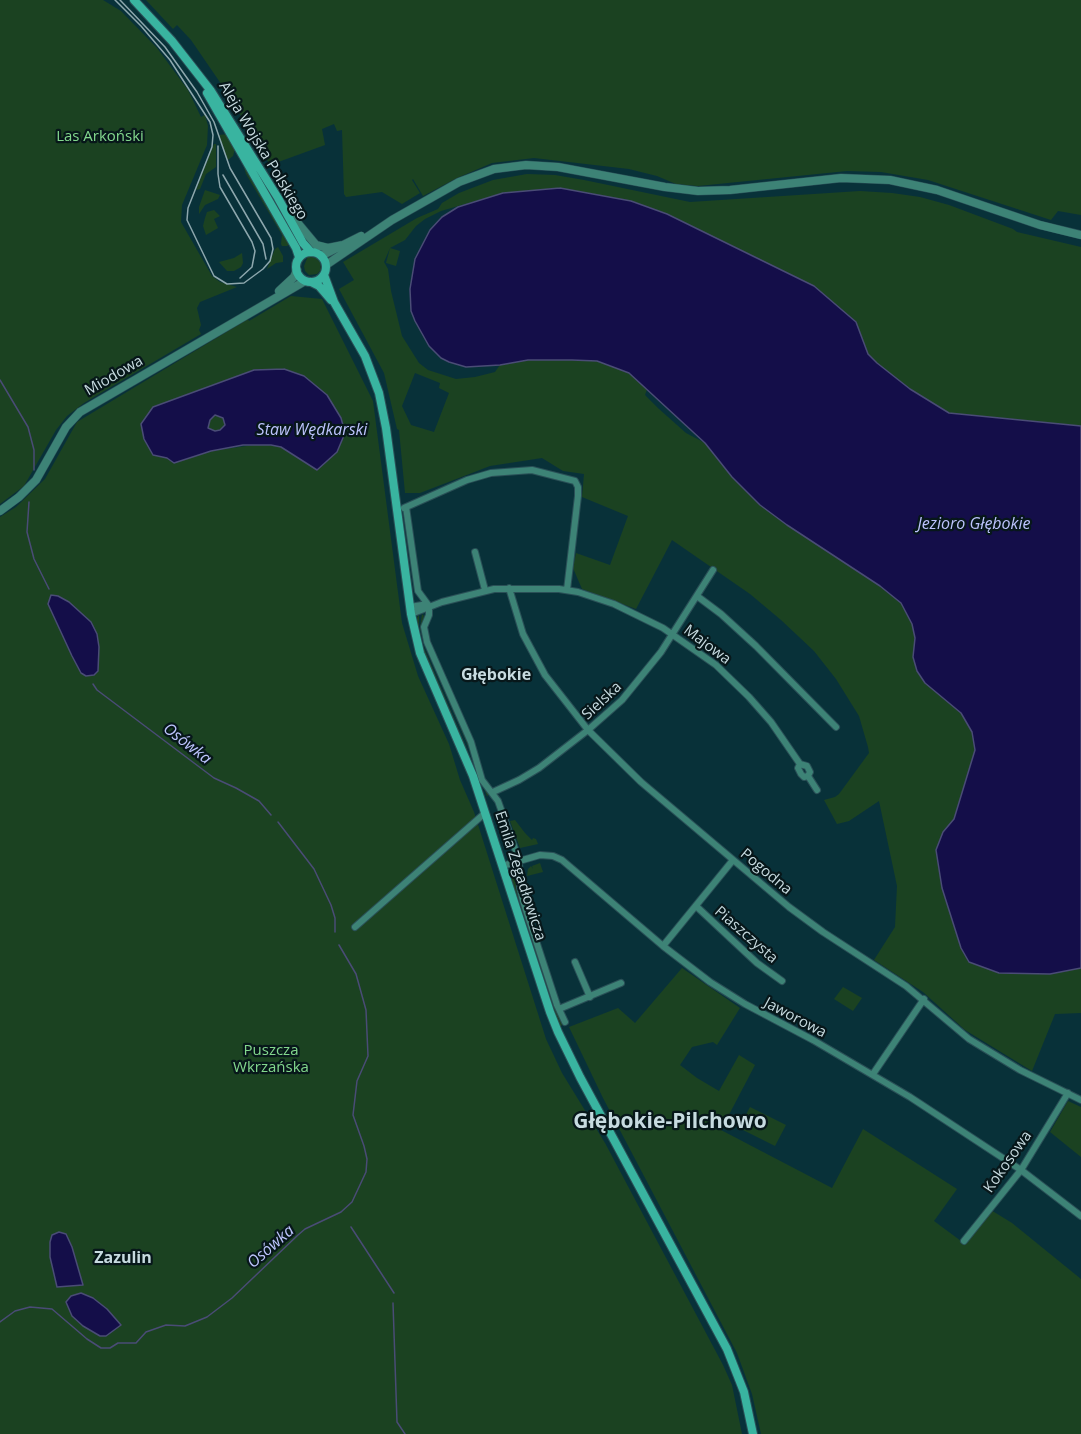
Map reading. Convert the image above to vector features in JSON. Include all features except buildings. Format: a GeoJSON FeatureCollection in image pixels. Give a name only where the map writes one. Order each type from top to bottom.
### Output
{"type":"FeatureCollection","features":[{"type":"Feature","properties":{"kind":"main road","name":"Aleja Wojska Polskiego"},"geometry":{"type":"LineString","coordinates":[[134,0],[163,31],[222,105],[303,243],[311,252]]}},
{"type":"Feature","properties":{"kind":"main road","name":"Aleja Wojska Polskiego"},"geometry":{"type":"LineString","coordinates":[[191,66],[296,248],[299,257]]}},
{"type":"Feature","properties":{"kind":"main road"},"geometry":{"type":"LineString","coordinates":[[311,252],[321,256],[326,265],[324,274],[308,281],[297,270],[299,257],[311,252]]}},
{"type":"Feature","properties":{"kind":"main road","name":"Emila Zegadłowicza"},"geometry":{"type":"LineString","coordinates":[[324,274],[334,302],[360,347],[376,385],[401,508],[410,610],[420,653],[465,756],[486,813],[558,1032],[728,1349],[744,1392],[753,1434]]}},
{"type":"Feature","properties":{"kind":"main road","name":"Emila Zegadłowicza"},"geometry":{"type":"LineString","coordinates":[[308,281],[319,286],[334,302]]}},
{"type":"Feature","properties":{"kind":"street"},"geometry":{"type":"LineString","coordinates":[[321,256],[472,176],[503,167],[535,164],[698,191],[836,179],[866,178],[898,181],[937,190],[1034,223],[1081,236]]}},
{"type":"Feature","properties":{"kind":"street"},"geometry":{"type":"LineString","coordinates":[[278,198],[314,244],[328,248],[343,245]]}},
{"type":"Feature","properties":{"kind":"street"},"geometry":{"type":"LineString","coordinates":[[326,265],[392,220]]}},
{"type":"Feature","properties":{"kind":"street","name":"Miodowa"},"geometry":{"type":"LineString","coordinates":[[272,298],[294,277],[297,270]]}},
{"type":"Feature","properties":{"kind":"street","name":"Miodowa"},"geometry":{"type":"LineString","coordinates":[[0,511],[21,496],[36,480],[67,426],[77,414],[272,298],[308,281]]}},
{"type":"Feature","properties":{"kind":"street"},"geometry":{"type":"LineString","coordinates":[[565,1022],[520,888],[519,860],[498,801],[482,780],[471,742],[427,642],[424,627],[429,606],[418,591],[401,508],[473,477],[511,471],[541,471],[575,481],[578,496],[567,590]]}},
{"type":"Feature","properties":{"kind":"street"},"geometry":{"type":"LineString","coordinates":[[475,552],[485,590]]}},
{"type":"Feature","properties":{"kind":"street","name":"Sielska"},"geometry":{"type":"LineString","coordinates":[[493,792],[533,772],[588,730],[633,688],[673,635],[713,570]]}},
{"type":"Feature","properties":{"kind":"street","name":"Majowa"},"geometry":{"type":"LineString","coordinates":[[410,610],[423,610],[429,606],[485,590],[509,588],[567,590],[626,609],[673,635],[709,659],[743,691],[778,732],[800,764],[798,768],[801,774],[804,777],[808,776],[817,790]]}},
{"type":"Feature","properties":{"kind":"street","name":"Pogodna"},"geometry":{"type":"LineString","coordinates":[[509,588],[516,616],[532,653],[562,699],[588,730],[640,782],[823,932],[924,999],[980,1046],[1020,1070],[1081,1100]]}},
{"type":"Feature","properties":{"kind":"street"},"geometry":{"type":"LineString","coordinates":[[697,596],[756,646],[836,727]]}},
{"type":"Feature","properties":{"kind":"street"},"geometry":{"type":"LineString","coordinates":[[355,927],[475,820],[486,813]]}},
{"type":"Feature","properties":{"kind":"street","name":"Jaworowa"},"geometry":{"type":"LineString","coordinates":[[502,866],[540,855],[553,856],[562,860],[663,946],[734,998],[873,1074],[1021,1170],[1081,1216]]}},
{"type":"Feature","properties":{"kind":"street","name":"Piaszczysta"},"geometry":{"type":"LineString","coordinates":[[663,946],[733,860]]}},
{"type":"Feature","properties":{"kind":"street","name":"Piaszczysta"},"geometry":{"type":"LineString","coordinates":[[696,906],[757,963],[782,981]]}},
{"type":"Feature","properties":{"kind":"street"},"geometry":{"type":"LineString","coordinates":[[575,962],[590,998]]}},
{"type":"Feature","properties":{"kind":"street"},"geometry":{"type":"LineString","coordinates":[[559,1009],[590,998],[621,983]]}},
{"type":"Feature","properties":{"kind":"street"},"geometry":{"type":"LineString","coordinates":[[873,1074],[924,999]]}},
{"type":"Feature","properties":{"kind":"street","name":"Kokosowa"},"geometry":{"type":"LineString","coordinates":[[964,1241],[1021,1170],[1068,1093]]}},
{"type":"Feature","properties":{"kind":"green space","name":"Las Arkoński"},"geometry":{"type":"Polygon","coordinates":[[[0,0],[103,0],[121,11],[157,48],[188,90],[201,117],[205,115],[208,126],[207,145],[182,205],[181,222],[212,276],[220,282],[237,287],[200,302],[197,308],[201,334],[84,403],[67,416],[56,430],[24,486],[0,504],[0,0]]]}},
{"type":"Feature","properties":{"kind":"green space"},"geometry":{"type":"Polygon","coordinates":[[[146,0],[1081,0],[1081,215],[1058,211],[1051,220],[928,180],[881,172],[847,171],[698,186],[676,184],[657,176],[629,169],[534,158],[492,163],[423,196],[413,179],[420,193],[402,204],[382,192],[346,197],[344,194],[342,130],[337,131],[334,124],[322,129],[325,145],[270,165],[226,91],[191,40],[177,25],[173,29],[146,0]]]}},
{"type":"Feature","properties":{"kind":"green space"},"geometry":{"type":"Polygon","coordinates":[[[228,134],[235,148],[233,156],[228,160],[219,135],[228,134]]]}},
{"type":"Feature","properties":{"kind":"green space"},"geometry":{"type":"Polygon","coordinates":[[[214,144],[216,144],[216,167],[206,174],[200,189],[196,190],[214,144]]]}},
{"type":"Feature","properties":{"kind":"green space"},"geometry":{"type":"Polygon","coordinates":[[[243,164],[290,244],[287,246],[282,246],[282,235],[246,174],[243,164]]]}},
{"type":"Feature","properties":{"kind":"green space"},"geometry":{"type":"Polygon","coordinates":[[[527,174],[555,175],[690,202],[860,191],[892,193],[920,197],[949,205],[1017,232],[1081,247],[1081,426],[949,413],[910,389],[877,363],[868,354],[856,322],[814,286],[667,214],[631,201],[560,188],[503,193],[441,211],[416,226],[405,240],[390,248],[384,262],[388,269],[402,336],[419,363],[428,370],[456,379],[495,372],[500,365],[548,359],[597,361],[629,373],[647,389],[645,395],[659,409],[686,433],[705,443],[732,477],[760,505],[880,586],[901,603],[912,623],[915,638],[913,657],[917,671],[926,683],[961,713],[972,732],[975,750],[954,819],[943,832],[950,913],[961,948],[989,968],[999,972],[1050,974],[1081,968],[1081,1013],[1055,1014],[1032,1071],[965,1030],[923,992],[874,960],[895,927],[897,886],[879,801],[849,821],[837,824],[824,800],[839,794],[869,753],[859,716],[836,679],[814,651],[750,594],[672,540],[636,609],[582,589],[573,568],[576,553],[610,565],[628,516],[582,497],[584,474],[563,471],[542,458],[490,466],[420,493],[405,493],[399,430],[384,373],[339,289],[354,280],[343,262],[417,218],[438,209],[442,203],[459,193],[493,180],[527,174]],[[415,373],[402,406],[411,425],[434,432],[449,393],[439,388],[440,383],[415,373]]]}},
{"type":"Feature","properties":{"kind":"green space"},"geometry":{"type":"Polygon","coordinates":[[[205,190],[220,195],[218,199],[205,205],[199,214],[199,207],[205,190]]]}},
{"type":"Feature","properties":{"kind":"green space"},"geometry":{"type":"Polygon","coordinates":[[[214,210],[220,216],[214,219],[218,228],[206,235],[203,226],[205,218],[207,212],[214,210]]]}},
{"type":"Feature","properties":{"kind":"green space"},"geometry":{"type":"Polygon","coordinates":[[[278,247],[283,256],[283,262],[276,263],[267,269],[275,249],[278,247]]]}},
{"type":"Feature","properties":{"kind":"green space"},"geometry":{"type":"Polygon","coordinates":[[[390,248],[400,251],[396,266],[386,263],[390,248]]]}},
{"type":"Feature","properties":{"kind":"green space"},"geometry":{"type":"Polygon","coordinates":[[[242,253],[243,263],[234,271],[227,271],[219,262],[234,258],[242,253]]]}},
{"type":"Feature","properties":{"kind":"green space"},"geometry":{"type":"Polygon","coordinates":[[[308,256],[320,262],[321,270],[317,274],[309,275],[305,271],[304,266],[308,256]]]}},
{"type":"Feature","properties":{"kind":"green space","name":"Puszcza Wkrzańska"},"geometry":{"type":"Polygon","coordinates":[[[291,296],[322,299],[373,401],[402,623],[418,676],[449,744],[460,780],[474,812],[546,1039],[562,1073],[605,1143],[723,1365],[732,1385],[742,1434],[0,1434],[0,517],[16,507],[45,479],[77,422],[248,319],[249,321],[291,296]],[[254,370],[153,407],[167,457],[174,463],[211,451],[261,444],[281,447],[292,453],[337,452],[254,370]]]}},
{"type":"Feature","properties":{"kind":"green space"},"geometry":{"type":"Polygon","coordinates":[[[215,415],[223,418],[225,425],[215,431],[208,428],[210,420],[215,415]]]}},
{"type":"Feature","properties":{"kind":"green space"},"geometry":{"type":"Polygon","coordinates":[[[422,614],[424,616],[421,628],[425,644],[467,741],[481,780],[490,794],[487,796],[424,644],[420,628],[422,614]]]}},
{"type":"Feature","properties":{"kind":"green space"},"geometry":{"type":"Polygon","coordinates":[[[419,615],[421,641],[464,742],[484,798],[426,661],[415,620],[419,615]]]}},
{"type":"Feature","properties":{"kind":"green space"},"geometry":{"type":"Polygon","coordinates":[[[515,820],[532,840],[536,839],[538,844],[520,848],[510,821],[515,820]]]}},
{"type":"Feature","properties":{"kind":"green space"},"geometry":{"type":"Polygon","coordinates":[[[540,863],[543,872],[527,876],[531,866],[533,869],[532,866],[540,863]]]}},
{"type":"Feature","properties":{"kind":"green space"},"geometry":{"type":"Polygon","coordinates":[[[513,866],[518,868],[518,885],[563,1024],[559,1028],[508,872],[513,866]]]}},
{"type":"Feature","properties":{"kind":"green space"},"geometry":{"type":"Polygon","coordinates":[[[682,968],[740,1008],[717,1045],[713,1042],[692,1047],[680,1065],[719,1091],[739,1055],[755,1065],[721,1130],[832,1188],[863,1129],[957,1189],[934,1221],[961,1241],[986,1207],[1012,1223],[1081,1279],[1081,1434],[761,1434],[752,1394],[737,1353],[603,1098],[569,1027],[618,1008],[635,1023],[682,968]]]}},
{"type":"Feature","properties":{"kind":"green space"},"geometry":{"type":"Polygon","coordinates":[[[843,987],[862,998],[853,1011],[834,999],[843,987]]]}},
{"type":"Feature","properties":{"kind":"green space"},"geometry":{"type":"Polygon","coordinates":[[[1068,1101],[1081,1107],[1081,1157],[1050,1132],[1068,1101]]]}},
{"type":"Feature","properties":{"kind":"green space"},"geometry":{"type":"Polygon","coordinates":[[[750,1107],[786,1125],[775,1146],[739,1128],[750,1107]]]}},
{"type":"Feature","properties":{"kind":"water","name":"Jezioro Głębokie"},"geometry":{"type":"Polygon","coordinates":[[[560,188],[631,201],[667,214],[814,286],[856,322],[868,354],[877,363],[910,389],[949,413],[1081,426],[1081,968],[1050,974],[999,973],[969,962],[961,948],[942,888],[936,850],[943,832],[954,819],[975,750],[972,732],[961,713],[925,683],[917,671],[913,657],[915,638],[912,624],[901,603],[880,586],[760,505],[732,477],[705,443],[629,373],[597,361],[572,360],[528,360],[500,365],[466,367],[441,358],[429,346],[411,311],[410,289],[415,259],[430,230],[442,217],[458,207],[503,193],[560,188]]]}},
{"type":"Feature","properties":{"kind":"water","name":"Staw Wędkarski"},"geometry":{"type":"Polygon","coordinates":[[[284,369],[304,376],[327,395],[341,418],[345,433],[337,452],[317,470],[281,447],[271,445],[243,445],[211,451],[174,463],[167,458],[153,455],[144,439],[141,424],[153,407],[254,370],[284,369]],[[215,415],[210,420],[208,428],[215,431],[220,430],[225,425],[223,418],[215,415]]]}},
{"type":"Feature","properties":{"kind":"water"},"geometry":{"type":"Polygon","coordinates":[[[51,595],[69,602],[91,622],[97,634],[99,647],[98,671],[94,675],[86,676],[81,673],[48,604],[51,595]]]}},
{"type":"Feature","properties":{"kind":"water"},"geometry":{"type":"Polygon","coordinates":[[[59,1232],[66,1234],[72,1247],[83,1285],[57,1287],[50,1257],[50,1242],[52,1235],[59,1232]]]}},
{"type":"Feature","properties":{"kind":"water"},"geometry":{"type":"Polygon","coordinates":[[[81,1293],[93,1298],[107,1309],[121,1325],[106,1336],[100,1336],[83,1326],[72,1316],[66,1302],[71,1296],[81,1293]]]}},
{"type":"Feature","properties":{"kind":"waterway","name":"Osówka"},"geometry":{"type":"LineString","coordinates":[[0,380],[28,427],[34,450],[34,470]]}},
{"type":"Feature","properties":{"kind":"waterway","name":"Osówka"},"geometry":{"type":"LineString","coordinates":[[29,502],[27,532],[34,559],[49,589]]}},
{"type":"Feature","properties":{"kind":"waterway","name":"Osówka"},"geometry":{"type":"LineString","coordinates":[[93,684],[97,690],[214,778],[259,801],[271,815]]}},
{"type":"Feature","properties":{"kind":"waterway","name":"Osówka"},"geometry":{"type":"LineString","coordinates":[[278,822],[314,869],[331,905],[335,918],[335,932]]}},
{"type":"Feature","properties":{"kind":"waterway","name":"Osówka"},"geometry":{"type":"LineString","coordinates":[[0,1322],[15,1311],[30,1307],[52,1309],[101,1348],[110,1348],[118,1343],[136,1343],[146,1332],[166,1325],[185,1326],[207,1317],[232,1298],[305,1229],[341,1212],[352,1202],[366,1172],[367,1159],[353,1115],[357,1081],[368,1056],[366,1010],[356,974],[339,945]]}},
{"type":"Feature","properties":{"kind":"waterway"},"geometry":{"type":"LineString","coordinates":[[351,1227],[394,1293]]}},
{"type":"Feature","properties":{"kind":"waterway"},"geometry":{"type":"LineString","coordinates":[[393,1303],[397,1422],[405,1434]]}},
{"type":"Feature","properties":{"kind":"tram line"},"geometry":{"type":"LineString","coordinates":[[115,0],[170,60],[210,122],[213,135],[212,147],[188,208],[187,220],[214,276],[227,284],[244,283],[270,261],[273,249],[271,238],[230,168],[214,122],[197,92],[165,47],[120,0]]}},
{"type":"Feature","properties":{"kind":"tram line"},"geometry":{"type":"LineString","coordinates":[[218,146],[220,187],[255,251],[252,267],[240,278]]}},
{"type":"Feature","properties":{"kind":"tram line"},"geometry":{"type":"LineString","coordinates":[[223,175],[263,244],[266,259]]}},
{"type":"Feature","properties":{"kind":"district","name":"Głębokie"},"geometry":{"type":"Point","coordinates":[496,675]}},
{"type":"Feature","properties":{"kind":"district","name":"Głębokie-Pilchowo"},"geometry":{"type":"Point","coordinates":[670,1122]}},
{"type":"Feature","properties":{"kind":"district","name":"Zazulin"},"geometry":{"type":"Point","coordinates":[123,1258]}}]}
